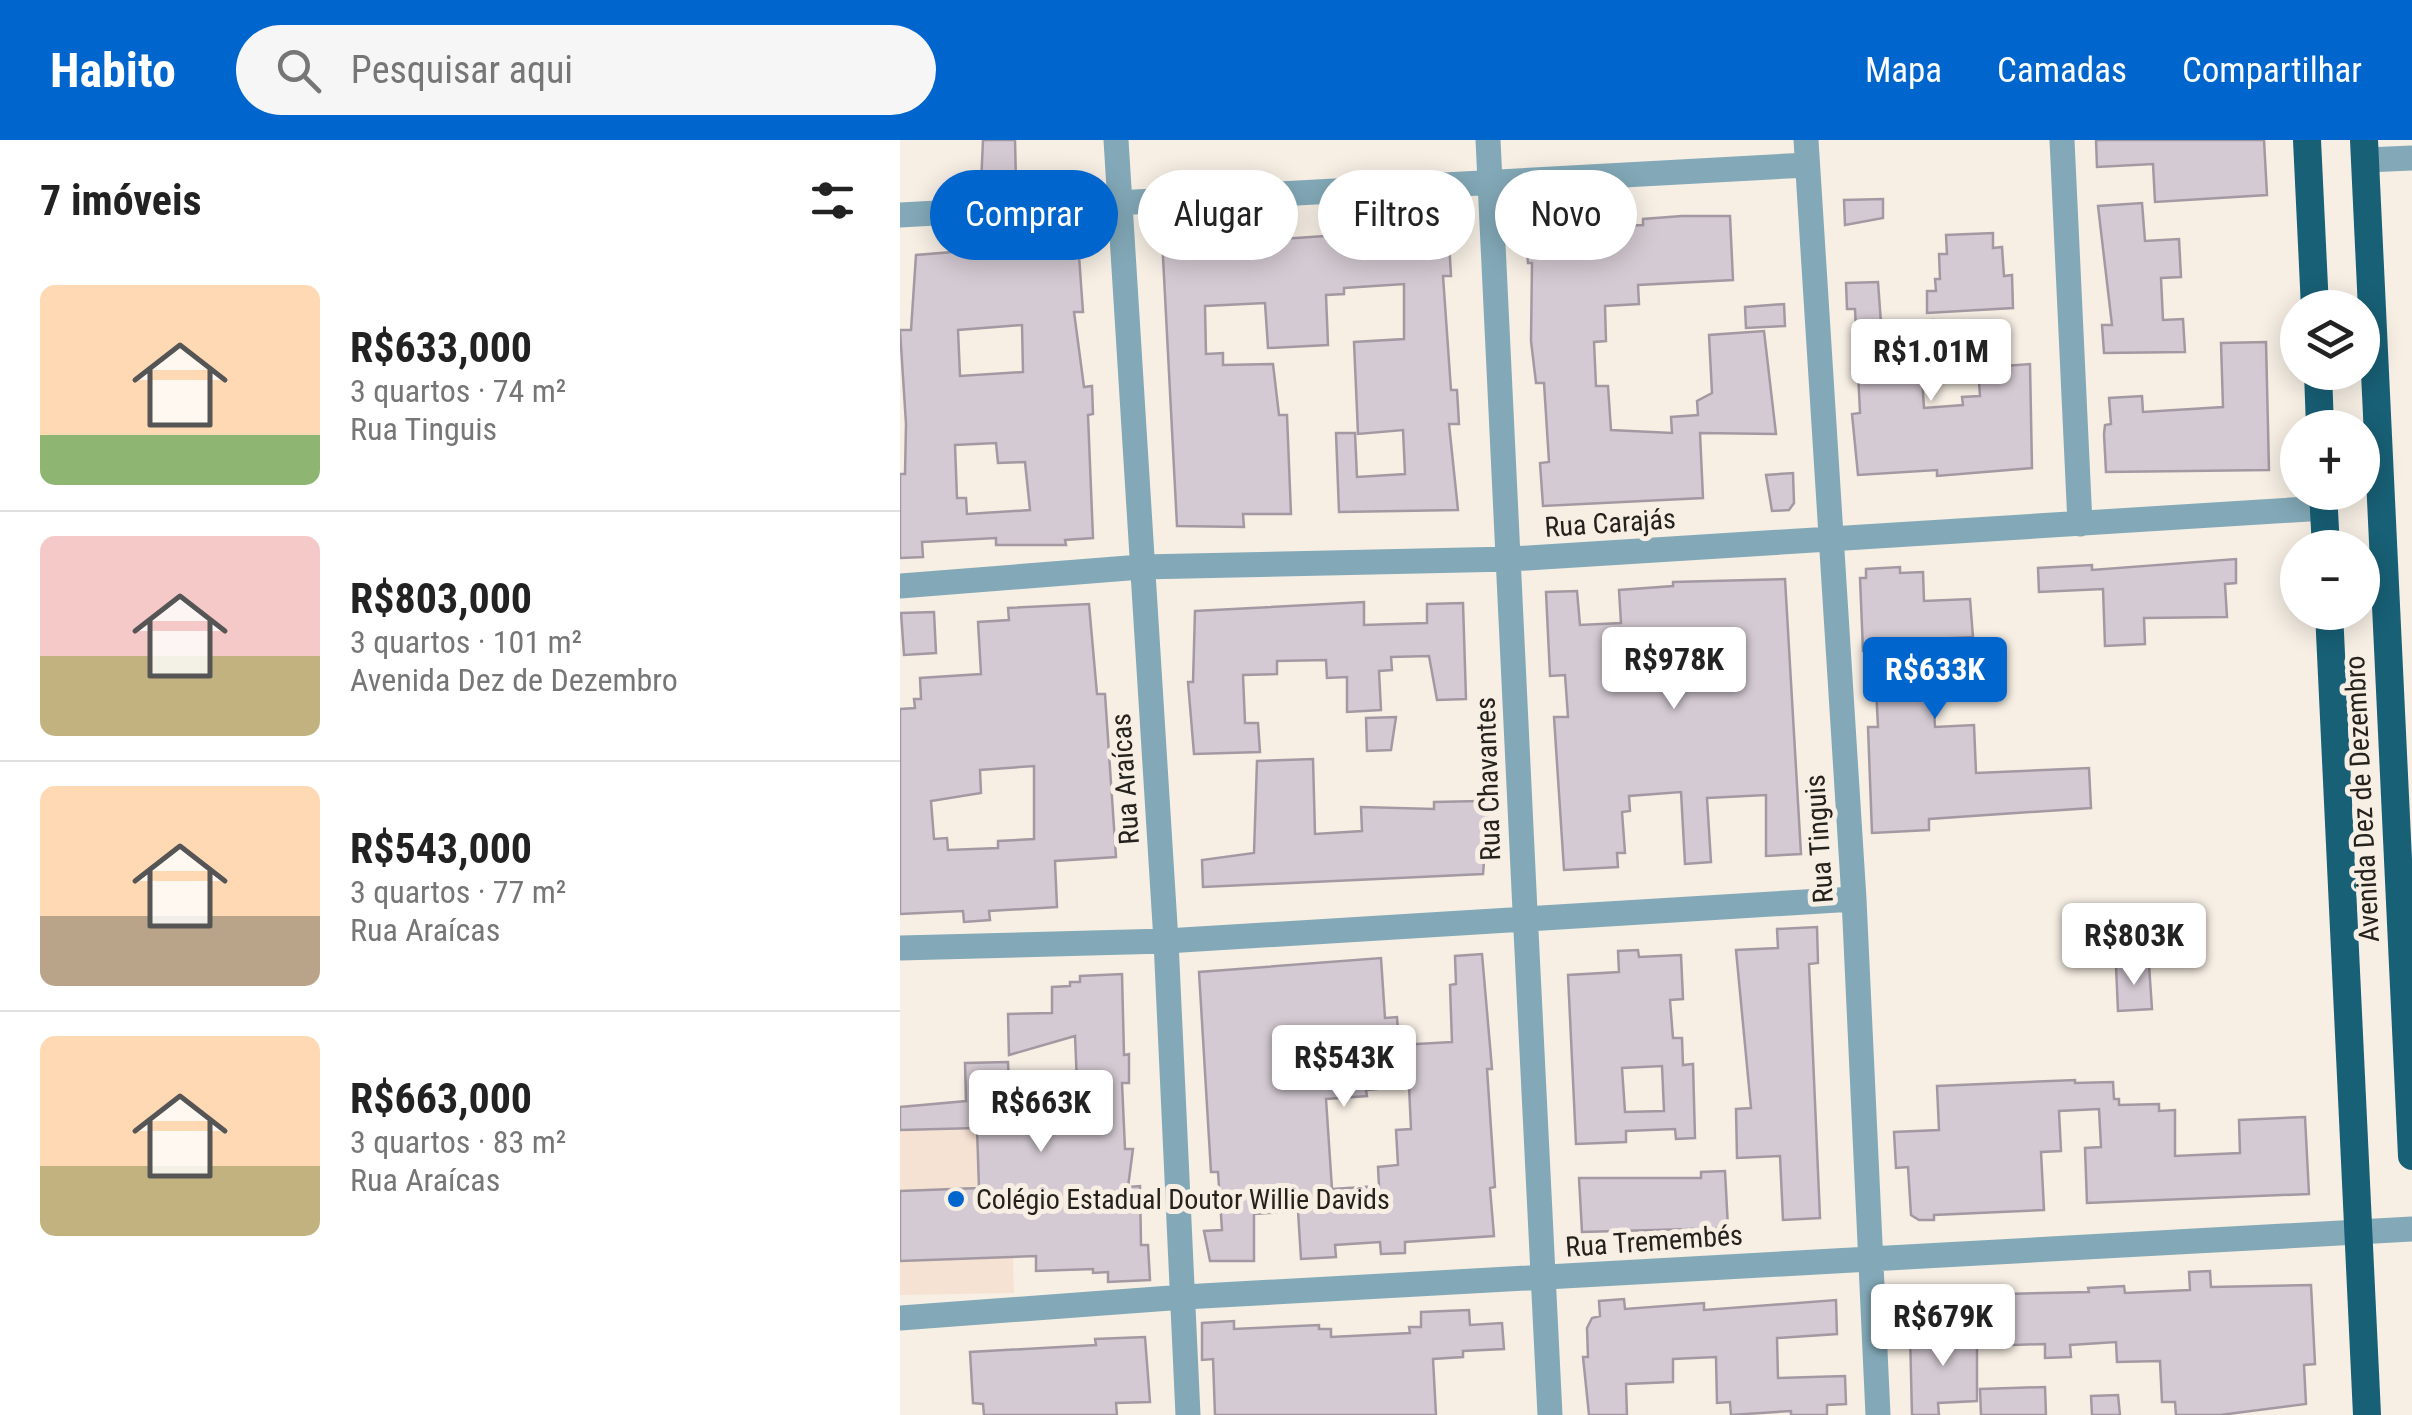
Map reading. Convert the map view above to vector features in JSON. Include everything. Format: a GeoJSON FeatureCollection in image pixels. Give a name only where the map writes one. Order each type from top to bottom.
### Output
{"type":"FeatureCollection","features":[{"type":"Feature","properties":{"kind":"highway"},"geometry":{"type":"LineString","coordinates":[[2307,140],[2314,290]]}},
{"type":"Feature","properties":{"kind":"highway","name":"Avenida Dez de Dezembro"},"geometry":{"type":"LineString","coordinates":[[2365,150],[2405,868],[2412,1156]]}},
{"type":"Feature","properties":{"kind":"highway","name":"Avenida Dez de Dezembro"},"geometry":{"type":"LineString","coordinates":[[2330,630],[2367,1415]]}},
{"type":"Feature","properties":{"kind":"street","name":"Rua Araícas"},"geometry":{"type":"LineString","coordinates":[[1116,140],[1166,940],[1188,1415]]}},
{"type":"Feature","properties":{"kind":"street","name":"Rua Chavantes"},"geometry":{"type":"LineString","coordinates":[[1488,140],[1510,559],[1522,920],[1550,1415]]}},
{"type":"Feature","properties":{"kind":"street"},"geometry":{"type":"LineString","coordinates":[[2062,140],[2080,524]]}},
{"type":"Feature","properties":{"kind":"street"},"geometry":{"type":"LineString","coordinates":[[2365,150],[2412,158]]}},
{"type":"Feature","properties":{"kind":"street"},"geometry":{"type":"LineString","coordinates":[[900,215],[1490,182],[1806,152]]}},
{"type":"Feature","properties":{"kind":"street","name":"Rua Tinguis"},"geometry":{"type":"LineString","coordinates":[[1806,152],[1854,900],[1878,1415]]}},
{"type":"Feature","properties":{"kind":"street","name":"Rua Carajás"},"geometry":{"type":"LineString","coordinates":[[900,586],[1141,567],[1510,559],[2080,524],[2280,504]]}},
{"type":"Feature","properties":{"kind":"street"},"geometry":{"type":"LineString","coordinates":[[900,948],[1166,940],[1854,900]]}},
{"type":"Feature","properties":{"kind":"street","name":"Rua Tremembés"},"geometry":{"type":"LineString","coordinates":[[900,1318],[1184,1297],[2412,1229]]}},
{"type":"Feature","properties":{"kind":"shaded area","name":"Colégio Estadual Doutor Willie Davids"},"geometry":{"type":"Polygon","coordinates":[[[1009,1099],[1014,1293],[900,1295],[900,1105],[1009,1099]]]}},
{"type":"Feature","properties":{"kind":"building"},"geometry":{"type":"Polygon","coordinates":[[[983,140],[1015,140],[1016,170],[982,170],[983,140]]]}},
{"type":"Feature","properties":{"kind":"building"},"geometry":{"type":"Polygon","coordinates":[[[2096,140],[2264,140],[2267,195],[2155,202],[2153,164],[2097,167],[2096,140]]]}},
{"type":"Feature","properties":{"kind":"building"},"geometry":{"type":"Polygon","coordinates":[[[1883,199],[1883,218],[1845,225],[1844,200],[1883,199]]]}},
{"type":"Feature","properties":{"kind":"building"},"geometry":{"type":"Polygon","coordinates":[[[2142,203],[2145,241],[2179,239],[2181,277],[2161,278],[2163,320],[2183,319],[2185,352],[2104,353],[2102,325],[2112,325],[2098,206],[2142,203]]]}},
{"type":"Feature","properties":{"kind":"building"},"geometry":{"type":"Polygon","coordinates":[[[1730,216],[1733,280],[1638,285],[1639,304],[1605,306],[1606,341],[1594,342],[1596,386],[1608,386],[1611,430],[1672,433],[1671,417],[1698,415],[1697,401],[1712,393],[1709,335],[1764,331],[1776,434],[1700,433],[1703,498],[1543,506],[1540,463],[1549,462],[1544,383],[1536,383],[1531,341],[1532,263],[1528,260],[1637,260],[1637,225],[1643,225],[1643,219],[1730,216]]]}},
{"type":"Feature","properties":{"kind":"building"},"geometry":{"type":"Polygon","coordinates":[[[1993,233],[1993,248],[2002,247],[2004,276],[2012,275],[2013,308],[1927,313],[1927,291],[1936,291],[1935,279],[1940,279],[1939,254],[1947,254],[1946,235],[1993,233]]]}},
{"type":"Feature","properties":{"kind":"building"},"geometry":{"type":"Polygon","coordinates":[[[1318,236],[1318,260],[1450,260],[1451,276],[1443,276],[1451,390],[1457,390],[1459,424],[1449,424],[1458,510],[1339,512],[1336,433],[1355,433],[1357,477],[1405,474],[1403,430],[1358,434],[1354,342],[1404,339],[1404,284],[1344,288],[1344,294],[1326,295],[1328,345],[1268,348],[1265,303],[1205,306],[1206,354],[1223,353],[1223,365],[1273,364],[1279,415],[1287,415],[1291,514],[1243,514],[1244,527],[1177,526],[1163,260],[1298,260],[1298,238],[1318,236]]]}},
{"type":"Feature","properties":{"kind":"building"},"geometry":{"type":"Polygon","coordinates":[[[930,254],[930,260],[1079,260],[1083,312],[1074,312],[1084,387],[1092,386],[1093,414],[1088,415],[1093,538],[1065,540],[1066,545],[996,545],[996,538],[922,542],[923,557],[900,558],[900,474],[905,474],[906,424],[900,330],[911,330],[916,255],[930,254]],[[1022,325],[958,330],[960,376],[1023,372],[1022,325]],[[996,443],[955,445],[957,498],[966,498],[967,514],[1030,510],[1025,462],[998,463],[996,443]]]}},
{"type":"Feature","properties":{"kind":"building"},"geometry":{"type":"Polygon","coordinates":[[[1878,282],[1881,323],[1933,320],[1935,362],[1921,362],[1924,408],[1963,405],[1962,397],[1980,396],[1978,368],[2030,364],[2032,468],[1937,476],[1937,470],[1858,475],[1852,414],[1860,413],[1855,309],[1847,309],[1846,283],[1878,282]]]}},
{"type":"Feature","properties":{"kind":"building"},"geometry":{"type":"Polygon","coordinates":[[[1784,304],[1785,326],[1746,328],[1745,307],[1784,304]]]}},
{"type":"Feature","properties":{"kind":"building"},"geometry":{"type":"Polygon","coordinates":[[[2266,342],[2269,470],[2106,472],[2104,434],[2105,425],[2111,424],[2109,398],[2142,396],[2143,412],[2223,407],[2221,343],[2266,342]]]}},
{"type":"Feature","properties":{"kind":"building"},"geometry":{"type":"Polygon","coordinates":[[[1793,473],[1794,503],[1789,510],[1772,511],[1766,475],[1793,473]]]}},
{"type":"Feature","properties":{"kind":"building"},"geometry":{"type":"Polygon","coordinates":[[[2236,559],[2236,583],[2225,584],[2227,617],[2144,618],[2145,644],[2105,646],[2103,589],[2039,592],[2038,568],[2092,565],[2092,570],[2236,559]]]}},
{"type":"Feature","properties":{"kind":"building"},"geometry":{"type":"Polygon","coordinates":[[[1900,567],[1900,573],[1923,572],[1924,601],[1970,599],[1973,637],[1935,639],[1935,647],[1930,647],[1935,727],[1974,725],[1976,773],[2089,768],[2091,808],[1929,819],[1929,830],[1872,833],[1868,727],[1878,727],[1874,650],[1863,651],[1860,578],[1866,578],[1866,569],[1900,567]]]}},
{"type":"Feature","properties":{"kind":"building"},"geometry":{"type":"Polygon","coordinates":[[[1785,579],[1801,854],[1766,856],[1766,795],[1707,798],[1711,862],[1685,864],[1681,792],[1629,796],[1630,811],[1622,812],[1625,853],[1617,853],[1618,867],[1564,870],[1554,717],[1568,717],[1565,675],[1550,676],[1546,592],[1577,591],[1580,625],[1621,623],[1619,590],[1673,586],[1673,582],[1785,579]]]}},
{"type":"Feature","properties":{"kind":"building"},"geometry":{"type":"Polygon","coordinates":[[[1364,602],[1364,625],[1427,623],[1427,604],[1463,603],[1466,699],[1437,700],[1429,656],[1391,657],[1392,670],[1379,671],[1381,710],[1347,712],[1347,677],[1327,678],[1326,660],[1277,661],[1277,674],[1243,675],[1245,723],[1258,723],[1260,752],[1194,754],[1188,682],[1193,682],[1195,611],[1364,602]]]}},
{"type":"Feature","properties":{"kind":"building"},"geometry":{"type":"Polygon","coordinates":[[[1089,604],[1097,694],[1105,694],[1116,857],[1055,861],[1057,907],[989,911],[990,920],[964,922],[963,911],[900,914],[900,709],[915,708],[914,699],[921,699],[920,678],[981,674],[978,622],[1009,620],[1008,608],[1089,604]],[[1034,766],[980,770],[981,793],[931,801],[934,839],[947,838],[948,850],[998,848],[998,841],[1034,839],[1034,766]]]}},
{"type":"Feature","properties":{"kind":"building"},"geometry":{"type":"Polygon","coordinates":[[[934,612],[936,653],[904,655],[901,613],[934,612]]]}},
{"type":"Feature","properties":{"kind":"building"},"geometry":{"type":"Polygon","coordinates":[[[1396,717],[1391,750],[1367,751],[1366,718],[1396,717]]]}},
{"type":"Feature","properties":{"kind":"building"},"geometry":{"type":"Polygon","coordinates":[[[1313,759],[1315,834],[1362,831],[1361,807],[1434,809],[1434,802],[1480,801],[1480,812],[1488,811],[1483,874],[1203,887],[1202,860],[1254,853],[1257,761],[1313,759]]]}},
{"type":"Feature","properties":{"kind":"building"},"geometry":{"type":"Polygon","coordinates":[[[1817,927],[1818,963],[1809,964],[1820,1218],[1783,1220],[1780,1156],[1737,1158],[1736,1109],[1751,1108],[1736,950],[1778,948],[1777,929],[1817,927]]]}},
{"type":"Feature","properties":{"kind":"building"},"geometry":{"type":"Polygon","coordinates":[[[1638,950],[1639,957],[1681,955],[1683,999],[1670,1000],[1673,1038],[1682,1038],[1683,1065],[1693,1064],[1695,1138],[1676,1139],[1675,1129],[1626,1131],[1626,1142],[1576,1144],[1568,975],[1619,972],[1618,951],[1638,950]],[[1662,1066],[1622,1068],[1625,1112],[1664,1111],[1662,1066]]]}},
{"type":"Feature","properties":{"kind":"building"},"geometry":{"type":"Polygon","coordinates":[[[1482,954],[1492,1069],[1487,1069],[1495,1187],[1490,1188],[1494,1236],[1405,1242],[1405,1253],[1381,1254],[1380,1242],[1335,1245],[1336,1257],[1301,1259],[1298,1211],[1254,1214],[1254,1261],[1210,1261],[1204,1231],[1222,1230],[1218,1172],[1211,1172],[1199,972],[1381,958],[1385,1018],[1397,1017],[1399,1045],[1452,1042],[1450,985],[1456,984],[1455,956],[1482,954]],[[1409,1086],[1366,1090],[1367,1096],[1326,1099],[1332,1189],[1379,1186],[1378,1167],[1398,1165],[1396,1130],[1411,1129],[1409,1086]]]}},
{"type":"Feature","properties":{"kind":"building"},"geometry":{"type":"Polygon","coordinates":[[[2149,965],[2152,1009],[2118,1011],[2116,966],[2149,965]]]}},
{"type":"Feature","properties":{"kind":"building"},"geometry":{"type":"Polygon","coordinates":[[[1122,974],[1124,1055],[1129,1054],[1129,1083],[1122,1083],[1125,1149],[1133,1149],[1128,1187],[1140,1186],[1141,1245],[1148,1245],[1150,1280],[1108,1282],[1108,1272],[1093,1273],[1093,1269],[1036,1271],[1036,1256],[900,1261],[900,1191],[979,1188],[977,1128],[900,1130],[900,1107],[966,1101],[965,1063],[1008,1062],[1011,1130],[1052,1129],[1050,1109],[1078,1108],[1075,1036],[1009,1055],[1008,1014],[1052,1013],[1052,987],[1070,986],[1070,982],[1080,982],[1080,976],[1122,974]]]}},
{"type":"Feature","properties":{"kind":"building"},"geometry":{"type":"Polygon","coordinates":[[[2113,1082],[2114,1099],[2119,1099],[2119,1105],[2159,1104],[2159,1111],[2175,1110],[2175,1156],[2240,1153],[2239,1120],[2305,1117],[2309,1194],[2087,1203],[2085,1148],[2101,1147],[2099,1109],[2059,1111],[2061,1151],[2041,1152],[2044,1210],[1934,1215],[1934,1220],[1919,1220],[1911,1215],[1908,1167],[1896,1168],[1894,1132],[1939,1130],[1937,1086],[2113,1082]]]}},
{"type":"Feature","properties":{"kind":"building"},"geometry":{"type":"Polygon","coordinates":[[[1725,1171],[1728,1228],[1582,1232],[1579,1178],[1701,1178],[1701,1172],[1725,1171]]]}},
{"type":"Feature","properties":{"kind":"building"},"geometry":{"type":"Polygon","coordinates":[[[2210,1271],[2211,1287],[2311,1285],[2315,1364],[2304,1365],[2306,1404],[2220,1415],[2176,1415],[2175,1402],[2162,1402],[2160,1361],[2117,1362],[2116,1342],[2070,1345],[2071,1357],[2045,1358],[2045,1344],[1983,1346],[1982,1302],[2005,1301],[2005,1294],[2089,1292],[2088,1288],[2124,1286],[2125,1293],[2190,1290],[2189,1272],[2210,1271]]]}},
{"type":"Feature","properties":{"kind":"building"},"geometry":{"type":"Polygon","coordinates":[[[1624,1299],[1625,1309],[1704,1303],[1704,1310],[1836,1300],[1837,1334],[1777,1338],[1778,1378],[1845,1376],[1846,1404],[1827,1405],[1827,1415],[1791,1415],[1791,1411],[1731,1415],[1730,1402],[1717,1403],[1716,1357],[1673,1359],[1673,1382],[1626,1384],[1627,1415],[1589,1415],[1583,1357],[1588,1357],[1587,1328],[1592,1318],[1600,1316],[1599,1301],[1624,1299]]]}},
{"type":"Feature","properties":{"kind":"building"},"geometry":{"type":"Polygon","coordinates":[[[1469,1310],[1470,1325],[1502,1323],[1504,1349],[1463,1351],[1463,1357],[1433,1359],[1436,1415],[1215,1415],[1213,1359],[1202,1360],[1202,1323],[1234,1321],[1234,1329],[1319,1325],[1319,1329],[1331,1329],[1331,1337],[1410,1333],[1409,1327],[1421,1327],[1421,1312],[1469,1310]]]}},
{"type":"Feature","properties":{"kind":"building"},"geometry":{"type":"Polygon","coordinates":[[[1977,1330],[1977,1401],[1938,1403],[1939,1415],[1912,1415],[1910,1333],[1977,1330]]]}},
{"type":"Feature","properties":{"kind":"building"},"geometry":{"type":"Polygon","coordinates":[[[1145,1337],[1150,1402],[1116,1403],[1117,1415],[984,1415],[983,1404],[973,1403],[970,1352],[1096,1345],[1095,1339],[1145,1337]]]}},
{"type":"Feature","properties":{"kind":"building"},"geometry":{"type":"Polygon","coordinates":[[[2045,1387],[2046,1415],[1981,1415],[1980,1389],[2045,1387]]]}},
{"type":"Feature","properties":{"kind":"building"},"geometry":{"type":"Polygon","coordinates":[[[2118,1395],[2120,1415],[2092,1415],[2091,1396],[2118,1395]]]}},
{"type":"Feature","properties":{"kind":"place","name":"Colégio Estadual Doutor Willie Davids"},"geometry":{"type":"Point","coordinates":[956,1199]}}]}
